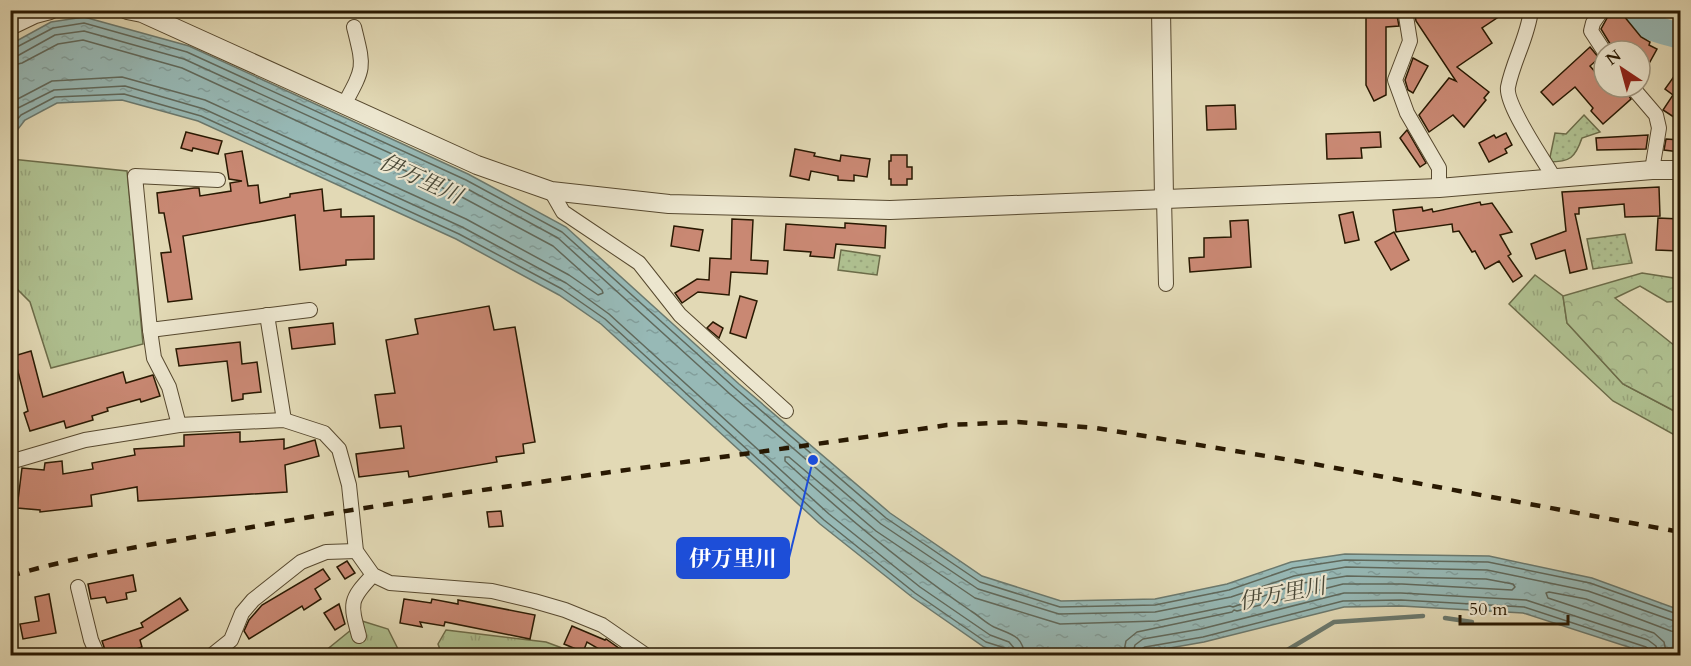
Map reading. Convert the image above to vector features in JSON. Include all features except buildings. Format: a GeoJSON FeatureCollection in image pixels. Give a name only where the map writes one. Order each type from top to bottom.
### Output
{"type":"FeatureCollection","features":[{"type":"Feature","properties":{"kind":"street"},"geometry":{"type":"LineString","coordinates":[[10,26],[35,14],[50,10]]}},
{"type":"Feature","properties":{"kind":"street"},"geometry":{"type":"LineString","coordinates":[[127,10],[142,13],[345,103],[477,165],[551,191],[669,204],[890,210],[1439,188],[1652,170],[1680,170]]}},
{"type":"Feature","properties":{"kind":"street"},"geometry":{"type":"LineString","coordinates":[[1161,10],[1166,284]]}},
{"type":"Feature","properties":{"kind":"street"},"geometry":{"type":"LineString","coordinates":[[1405,10],[1410,41],[1395,80],[1407,113],[1439,168],[1439,188]]}},
{"type":"Feature","properties":{"kind":"street"},"geometry":{"type":"LineString","coordinates":[[1531,10],[1530,25],[1508,89],[1511,105],[1554,178]]}},
{"type":"Feature","properties":{"kind":"street"},"geometry":{"type":"LineString","coordinates":[[1596,39],[1591,31],[1593,23],[1602,10]]}},
{"type":"Feature","properties":{"kind":"street"},"geometry":{"type":"LineString","coordinates":[[345,103],[362,72],[362,59],[354,27]]}},
{"type":"Feature","properties":{"kind":"street"},"geometry":{"type":"LineString","coordinates":[[1642,99],[1656,115],[1659,128],[1652,170]]}},
{"type":"Feature","properties":{"kind":"street"},"geometry":{"type":"LineString","coordinates":[[179,425],[169,387],[154,358],[135,176],[218,180]]}},
{"type":"Feature","properties":{"kind":"street"},"geometry":{"type":"LineString","coordinates":[[551,191],[563,212],[639,263],[680,315],[786,411]]}},
{"type":"Feature","properties":{"kind":"street"},"geometry":{"type":"LineString","coordinates":[[150,330],[310,310]]}},
{"type":"Feature","properties":{"kind":"street"},"geometry":{"type":"LineString","coordinates":[[267,315],[284,420]]}},
{"type":"Feature","properties":{"kind":"street"},"geometry":{"type":"LineString","coordinates":[[10,462],[85,440],[179,425],[284,420],[324,433],[339,449],[350,493],[356,551],[373,575],[390,583],[492,591],[565,610],[602,625],[647,656]]}},
{"type":"Feature","properties":{"kind":"street"},"geometry":{"type":"LineString","coordinates":[[211,656],[231,640],[242,613],[253,600],[301,562],[326,552],[356,551]]}},
{"type":"Feature","properties":{"kind":"street"},"geometry":{"type":"LineString","coordinates":[[358,636],[352,611],[356,592],[373,575]]}},
{"type":"Feature","properties":{"kind":"street"},"geometry":{"type":"LineString","coordinates":[[78,587],[91,640],[98,656]]}},
{"type":"Feature","properties":{"kind":"green space"},"geometry":{"type":"Polygon","coordinates":[[[1584,115],[1600,132],[1582,138],[1571,158],[1549,162],[1555,133],[1566,134],[1584,115]]]}},
{"type":"Feature","properties":{"kind":"green space"},"geometry":{"type":"Polygon","coordinates":[[[11,159],[127,171],[143,344],[51,368],[30,302],[17,289],[11,292],[11,159]]]}},
{"type":"Feature","properties":{"kind":"green space"},"geometry":{"type":"Polygon","coordinates":[[[1625,234],[1632,263],[1593,269],[1587,239],[1625,234]]]}},
{"type":"Feature","properties":{"kind":"green space"},"geometry":{"type":"Polygon","coordinates":[[[841,250],[880,256],[877,275],[838,270],[841,250]]]}},
{"type":"Feature","properties":{"kind":"green space"},"geometry":{"type":"Polygon","coordinates":[[[1642,273],[1680,279],[1680,301],[1667,302],[1640,286],[1615,298],[1680,350],[1680,414],[1623,384],[1567,323],[1563,296],[1642,273]]]}},
{"type":"Feature","properties":{"kind":"green space"},"geometry":{"type":"Polygon","coordinates":[[[1535,275],[1563,296],[1567,323],[1623,384],[1680,414],[1680,438],[1613,401],[1509,304],[1535,275]]]}},
{"type":"Feature","properties":{"kind":"green space"},"geometry":{"type":"Polygon","coordinates":[[[362,621],[388,629],[401,655],[319,656],[362,621]]]}},
{"type":"Feature","properties":{"kind":"green space"},"geometry":{"type":"Polygon","coordinates":[[[446,630],[546,642],[581,655],[442,655],[438,644],[446,630]]]}},
{"type":"Feature","properties":{"kind":"water"},"geometry":{"type":"Polygon","coordinates":[[[84,17],[189,46],[468,174],[566,227],[739,384],[890,513],[982,576],[1061,601],[1155,599],[1227,584],[1291,562],[1345,554],[1489,556],[1592,578],[1680,610],[1680,655],[1653,655],[1523,613],[1401,606],[1344,607],[1204,642],[1130,655],[1010,655],[984,647],[912,597],[820,524],[601,324],[559,295],[456,239],[198,121],[122,100],[57,103],[25,120],[11,138],[11,44],[51,22],[84,17]]]}},
{"type":"Feature","properties":{"kind":"waterway"},"geometry":{"type":"LineString","coordinates":[[1633,10],[1636,16],[1647,25],[1680,36]]}},
{"type":"Feature","properties":{"kind":"waterway"},"geometry":{"type":"LineString","coordinates":[[1284,656],[1284,652],[1334,622],[1423,616]]}},
{"type":"Feature","properties":{"kind":"waterway"},"geometry":{"type":"LineString","coordinates":[[1445,618],[1472,622]]}},
{"type":"Feature","properties":{"kind":"railway"},"geometry":{"type":"LineString","coordinates":[[10,576],[71,560],[344,511],[947,425],[1018,422],[1096,428],[1314,464],[1680,532]]}},
{"type":"Feature","properties":{"kind":"place","name":"伊万里川"},"geometry":{"type":"Point","coordinates":[813,460]}}]}
